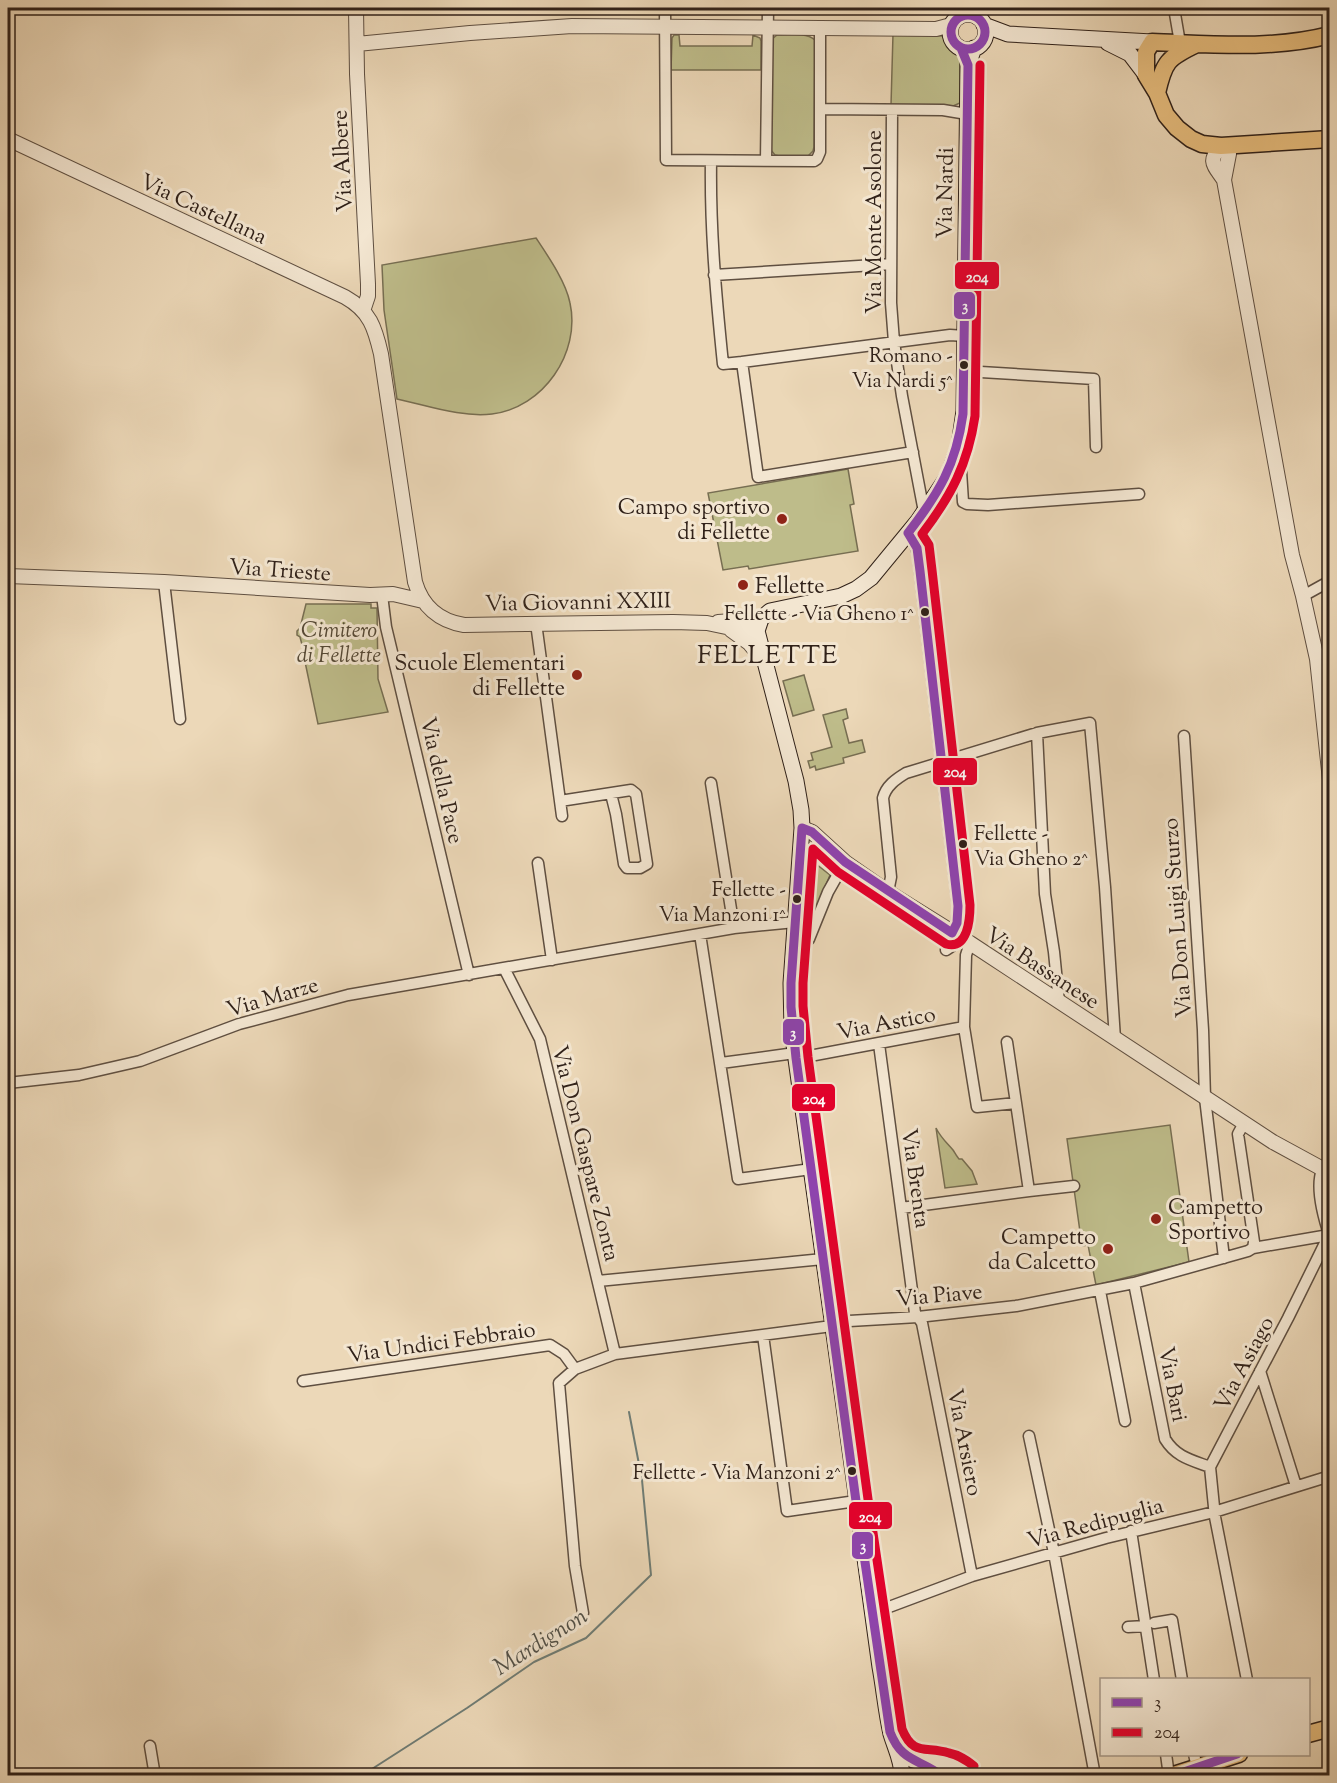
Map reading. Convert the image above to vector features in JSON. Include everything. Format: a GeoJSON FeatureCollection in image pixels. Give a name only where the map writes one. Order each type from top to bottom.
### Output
{"type":"FeatureCollection","features":[{"type":"Feature","properties":{"kind":"main road"},"geometry":{"type":"LineString","coordinates":[[968,28],[996,36],[1008,34],[1188,44],[1274,44],[1311,40],[1329,35]]}},
{"type":"Feature","properties":{"kind":"main road","name":"Via Nardi"},"geometry":{"type":"LineString","coordinates":[[953,465],[963,423],[968,28]]}},
{"type":"Feature","properties":{"kind":"main road"},"geometry":{"type":"LineString","coordinates":[[1100,39],[1130,54],[1157,93],[1166,115],[1185,135],[1202,144],[1221,146],[1329,139]]}},
{"type":"Feature","properties":{"kind":"main road"},"geometry":{"type":"LineString","coordinates":[[1146,75],[1146,52],[1152,42]]}},
{"type":"Feature","properties":{"kind":"main road"},"geometry":{"type":"LineString","coordinates":[[1152,42],[1155,50],[1157,93]]}},
{"type":"Feature","properties":{"kind":"main road"},"geometry":{"type":"LineString","coordinates":[[1157,93],[1161,74],[1168,61],[1188,44]]}},
{"type":"Feature","properties":{"kind":"main road","name":"Via Giovanni XXIII"},"geometry":{"type":"LineString","coordinates":[[902,1776],[898,1749],[890,1732],[795,1053],[790,995],[802,828],[801,810],[796,781],[764,660],[759,625],[770,611],[834,598],[856,589],[876,573],[924,512],[953,465]]}},
{"type":"Feature","properties":{"kind":"main road"},"geometry":{"type":"LineString","coordinates":[[1310,1733],[1329,1728]]}},
{"type":"Feature","properties":{"kind":"main road"},"geometry":{"type":"LineString","coordinates":[[898,1749],[943,1776]]}},
{"type":"Feature","properties":{"kind":"main road"},"geometry":{"type":"LineString","coordinates":[[1169,1776],[1196,1761],[1232,1756]]}},
{"type":"Feature","properties":{"kind":"main road"},"geometry":{"type":"LineString","coordinates":[[913,1760],[953,1766],[962,1770],[967,1776]]}},
{"type":"Feature","properties":{"kind":"street","name":"Via Albere"},"geometry":{"type":"LineString","coordinates":[[356,8],[357,74],[368,284],[368,296],[363,311]]}},
{"type":"Feature","properties":{"kind":"street"},"geometry":{"type":"LineString","coordinates":[[665,8],[666,160],[814,161],[817,159],[820,152],[820,27]]}},
{"type":"Feature","properties":{"kind":"street"},"geometry":{"type":"LineString","coordinates":[[766,161],[768,8]]}},
{"type":"Feature","properties":{"kind":"street"},"geometry":{"type":"LineString","coordinates":[[1174,8],[1188,44]]}},
{"type":"Feature","properties":{"kind":"street"},"geometry":{"type":"LineString","coordinates":[[357,45],[470,33],[572,26],[968,28]]}},
{"type":"Feature","properties":{"kind":"street"},"geometry":{"type":"LineString","coordinates":[[820,109],[943,110],[967,114]]}},
{"type":"Feature","properties":{"kind":"street","name":"Via Monte Asolone"},"geometry":{"type":"LineString","coordinates":[[892,110],[891,303],[894,342],[924,512]]}},
{"type":"Feature","properties":{"kind":"street","name":"Via Castellana"},"geometry":{"type":"LineString","coordinates":[[8,139],[345,297],[363,311],[374,326],[381,354],[415,582]]}},
{"type":"Feature","properties":{"kind":"street"},"geometry":{"type":"LineString","coordinates":[[1221,146],[1229,153],[1224,180],[1292,555],[1320,677],[1329,780]]}},
{"type":"Feature","properties":{"kind":"street"},"geometry":{"type":"LineString","coordinates":[[711,161],[710,211],[723,364],[950,335],[965,336]]}},
{"type":"Feature","properties":{"kind":"street"},"geometry":{"type":"LineString","coordinates":[[714,275],[891,264]]}},
{"type":"Feature","properties":{"kind":"street"},"geometry":{"type":"LineString","coordinates":[[741,362],[758,477],[913,452]]}},
{"type":"Feature","properties":{"kind":"street"},"geometry":{"type":"LineString","coordinates":[[964,371],[1094,379],[1096,447]]}},
{"type":"Feature","properties":{"kind":"street"},"geometry":{"type":"LineString","coordinates":[[953,465],[961,471],[963,502],[967,504],[988,505],[1139,494]]}},
{"type":"Feature","properties":{"kind":"street"},"geometry":{"type":"LineString","coordinates":[[908,533],[918,554],[958,906],[957,923],[966,955],[964,1027],[976,1107],[1016,1103]]}},
{"type":"Feature","properties":{"kind":"street","name":"Via Trieste"},"geometry":{"type":"LineString","coordinates":[[8,576],[388,594],[423,601]]}},
{"type":"Feature","properties":{"kind":"street"},"geometry":{"type":"LineString","coordinates":[[1303,596],[1329,581]]}},
{"type":"Feature","properties":{"kind":"street"},"geometry":{"type":"LineString","coordinates":[[164,582],[180,719]]}},
{"type":"Feature","properties":{"kind":"street"},"geometry":{"type":"LineString","coordinates":[[388,594],[406,589],[415,582],[423,601]]}},
{"type":"Feature","properties":{"kind":"street","name":"Via della Pace"},"geometry":{"type":"LineString","coordinates":[[388,594],[386,627],[469,975]]}},
{"type":"Feature","properties":{"kind":"street","name":"Via Giovanni XXIII"},"geometry":{"type":"LineString","coordinates":[[423,601],[435,613],[448,621],[464,625],[707,623],[745,631],[759,625]]}},
{"type":"Feature","properties":{"kind":"street"},"geometry":{"type":"LineString","coordinates":[[707,623],[739,619],[759,625]]}},
{"type":"Feature","properties":{"kind":"street"},"geometry":{"type":"LineString","coordinates":[[536,623],[562,816]]}},
{"type":"Feature","properties":{"kind":"street","name":"Via Giovanni XXIII"},"geometry":{"type":"LineString","coordinates":[[724,627],[739,635],[764,660]]}},
{"type":"Feature","properties":{"kind":"street"},"geometry":{"type":"LineString","coordinates":[[888,892],[891,877],[883,798],[885,791],[899,777],[1037,733],[1090,723],[1105,886],[1115,1039]]}},
{"type":"Feature","properties":{"kind":"street"},"geometry":{"type":"LineString","coordinates":[[1037,733],[1045,894],[1059,1002]]}},
{"type":"Feature","properties":{"kind":"street","name":"Via Don Luigi Sturzo"},"geometry":{"type":"LineString","coordinates":[[1184,736],[1205,1098]]}},
{"type":"Feature","properties":{"kind":"street"},"geometry":{"type":"LineString","coordinates":[[711,783],[734,928]]}},
{"type":"Feature","properties":{"kind":"street"},"geometry":{"type":"LineString","coordinates":[[560,801],[631,790],[636,794],[647,864],[640,868],[627,868],[624,864],[611,794]]}},
{"type":"Feature","properties":{"kind":"street","name":"Via Bassanese"},"geometry":{"type":"LineString","coordinates":[[802,828],[812,832],[845,862],[888,892],[1244,1124],[1326,1172]]}},
{"type":"Feature","properties":{"kind":"street"},"geometry":{"type":"LineString","coordinates":[[794,940],[809,939],[828,892],[845,862]]}},
{"type":"Feature","properties":{"kind":"street"},"geometry":{"type":"LineString","coordinates":[[538,863],[552,960]]}},
{"type":"Feature","properties":{"kind":"street","name":"Via Marze"},"geometry":{"type":"LineString","coordinates":[[8,1083],[79,1076],[140,1061],[239,1024],[337,998],[734,928],[795,921]]}},
{"type":"Feature","properties":{"kind":"street"},"geometry":{"type":"LineString","coordinates":[[700,934],[738,1179],[811,1169]]}},
{"type":"Feature","properties":{"kind":"street"},"geometry":{"type":"LineString","coordinates":[[946,950],[960,937]]}},
{"type":"Feature","properties":{"kind":"street","name":"Via Don Gaspare Zonta"},"geometry":{"type":"LineString","coordinates":[[504,968],[540,1039],[615,1354]]}},
{"type":"Feature","properties":{"kind":"street","name":"Via Astico"},"geometry":{"type":"LineString","coordinates":[[815,1055],[964,1027]]}},
{"type":"Feature","properties":{"kind":"street"},"geometry":{"type":"LineString","coordinates":[[1007,1042],[1029,1191]]}},
{"type":"Feature","properties":{"kind":"street","name":"Via Brenta"},"geometry":{"type":"LineString","coordinates":[[879,1044],[915,1313],[918,1317]]}},
{"type":"Feature","properties":{"kind":"street"},"geometry":{"type":"LineString","coordinates":[[721,1063],[795,1053]]}},
{"type":"Feature","properties":{"kind":"street"},"geometry":{"type":"LineString","coordinates":[[1205,1098],[1224,1258]]}},
{"type":"Feature","properties":{"kind":"street"},"geometry":{"type":"LineString","coordinates":[[1244,1124],[1238,1134],[1253,1248]]}},
{"type":"Feature","properties":{"kind":"street"},"geometry":{"type":"LineString","coordinates":[[1326,1172],[1320,1177],[1319,1187],[1329,1236]]}},
{"type":"Feature","properties":{"kind":"street"},"geometry":{"type":"LineString","coordinates":[[901,1208],[1074,1186]]}},
{"type":"Feature","properties":{"kind":"street","name":"Via Piave"},"geometry":{"type":"LineString","coordinates":[[832,1324],[1016,1306],[1134,1283],[1253,1248],[1329,1236]]}},
{"type":"Feature","properties":{"kind":"street","name":"Via Asiago"},"geometry":{"type":"LineString","coordinates":[[1210,1467],[1329,1236]]}},
{"type":"Feature","properties":{"kind":"street"},"geometry":{"type":"LineString","coordinates":[[598,1281],[824,1259]]}},
{"type":"Feature","properties":{"kind":"street","name":"Via Bari"},"geometry":{"type":"LineString","coordinates":[[1134,1283],[1165,1439],[1170,1448],[1178,1454],[1210,1467]]}},
{"type":"Feature","properties":{"kind":"street"},"geometry":{"type":"LineString","coordinates":[[1100,1291],[1125,1421]]}},
{"type":"Feature","properties":{"kind":"street","name":"Via Arsiero"},"geometry":{"type":"LineString","coordinates":[[918,1317],[922,1323],[972,1576]]}},
{"type":"Feature","properties":{"kind":"street"},"geometry":{"type":"LineString","coordinates":[[583,1613],[575,1566],[559,1383],[575,1369],[615,1354],[832,1324]]}},
{"type":"Feature","properties":{"kind":"street"},"geometry":{"type":"LineString","coordinates":[[763,1335],[787,1511],[856,1501]]}},
{"type":"Feature","properties":{"kind":"street","name":"Via Undici Febbraio"},"geometry":{"type":"LineString","coordinates":[[303,1381],[550,1345],[564,1354],[575,1369]]}},
{"type":"Feature","properties":{"kind":"street"},"geometry":{"type":"LineString","coordinates":[[1260,1371],[1296,1486]]}},
{"type":"Feature","properties":{"kind":"street"},"geometry":{"type":"LineString","coordinates":[[1029,1436],[1054,1553],[1095,1776]]}},
{"type":"Feature","properties":{"kind":"street"},"geometry":{"type":"LineString","coordinates":[[1210,1467],[1214,1512],[1247,1678]]}},
{"type":"Feature","properties":{"kind":"street","name":"Via Redipuglia"},"geometry":{"type":"LineString","coordinates":[[873,1613],[972,1576],[1131,1531],[1214,1512],[1329,1476]]}},
{"type":"Feature","properties":{"kind":"street"},"geometry":{"type":"LineString","coordinates":[[557,1500],[569,1497]]}},
{"type":"Feature","properties":{"kind":"street"},"geometry":{"type":"LineString","coordinates":[[1131,1531],[1150,1624],[1154,1678]]}},
{"type":"Feature","properties":{"kind":"street"},"geometry":{"type":"LineString","coordinates":[[1128,1627],[1172,1620],[1182,1678]]}},
{"type":"Feature","properties":{"kind":"street"},"geometry":{"type":"LineString","coordinates":[[150,1746],[155,1776]]}},
{"type":"Feature","properties":{"kind":"street"},"geometry":{"type":"LineString","coordinates":[[1166,1756],[1169,1776]]}},
{"type":"Feature","properties":{"kind":"green space"},"geometry":{"type":"Polygon","coordinates":[[[893,34],[944,36],[960,55],[960,103],[953,106],[891,105],[893,34]]]}},
{"type":"Feature","properties":{"kind":"green space"},"geometry":{"type":"Polygon","coordinates":[[[674,35],[679,35],[680,46],[752,46],[753,35],[761,41],[761,70],[671,70],[674,35]]]}},
{"type":"Feature","properties":{"kind":"green space"},"geometry":{"type":"Polygon","coordinates":[[[777,35],[802,35],[815,40],[814,147],[808,156],[779,156],[771,150],[772,39],[777,35]]]}},
{"type":"Feature","properties":{"kind":"green space"},"geometry":{"type":"Polygon","coordinates":[[[536,238],[565,287],[572,322],[570,341],[564,359],[542,389],[527,401],[510,410],[480,415],[456,413],[397,399],[384,310],[382,265],[536,238]]]}},
{"type":"Feature","properties":{"kind":"green space","name":"Campo sportivo di Fellette"},"geometry":{"type":"Polygon","coordinates":[[[848,469],[854,504],[850,505],[858,551],[749,569],[748,566],[723,570],[708,493],[848,469]]]}},
{"type":"Feature","properties":{"kind":"green space","name":"Cimitero di Fellette"},"geometry":{"type":"Polygon","coordinates":[[[306,604],[371,604],[371,608],[377,608],[378,679],[388,712],[318,724],[305,656],[300,637],[297,635],[306,604]]]}},
{"type":"Feature","properties":{"kind":"green space"},"geometry":{"type":"Polygon","coordinates":[[[804,675],[814,710],[793,716],[783,681],[804,675]]]}},
{"type":"Feature","properties":{"kind":"green space"},"geometry":{"type":"Polygon","coordinates":[[[846,709],[848,718],[843,720],[849,743],[862,740],[865,752],[843,758],[844,763],[816,770],[815,766],[810,768],[808,761],[813,760],[811,753],[832,747],[823,715],[846,709]]]}},
{"type":"Feature","properties":{"kind":"green space"},"geometry":{"type":"Polygon","coordinates":[[[807,857],[830,875],[808,928],[805,930],[802,926],[807,857]]]}},
{"type":"Feature","properties":{"kind":"green space"},"geometry":{"type":"Polygon","coordinates":[[[1170,1125],[1189,1262],[1096,1285],[1088,1245],[1082,1246],[1067,1139],[1170,1125]]]}},
{"type":"Feature","properties":{"kind":"green space"},"geometry":{"type":"Polygon","coordinates":[[[936,1128],[958,1158],[962,1159],[972,1171],[977,1184],[945,1188],[936,1128]]]}},
{"type":"Feature","properties":{"kind":"waterway","name":"Mardignon"},"geometry":{"type":"LineString","coordinates":[[361,1776],[534,1662],[586,1638],[651,1575],[642,1480],[629,1412]]}},
{"type":"Feature","properties":{"kind":"transit line","name":"3"},"geometry":{"type":"LineString","coordinates":[[968,15],[980,20],[985,32],[980,44],[968,49],[956,44],[951,32],[956,20],[968,15]]}},
{"type":"Feature","properties":{"kind":"transit line","name":"3"},"geometry":{"type":"LineString","coordinates":[[942,1776],[906,1755],[890,1732],[796,1058],[791,983],[802,828],[812,832],[845,862],[952,933],[957,923],[958,906],[920,571],[917,548],[908,533],[945,478],[956,448],[963,414],[968,65],[961,48]]}},
{"type":"Feature","properties":{"kind":"transit line","name":"204"},"geometry":{"type":"LineString","coordinates":[[974,1766],[953,1754],[915,1747],[902,1729],[868,1499],[808,1057],[803,983],[813,849],[838,872],[946,944],[953,945],[959,942],[968,925],[970,905],[932,570],[929,545],[922,534],[942,506],[957,479],[968,449],[975,416],[980,65]]}},
{"type":"Feature","properties":{"kind":"transit line","name":"3"},"geometry":{"type":"LineString","coordinates":[[1172,1776],[1231,1756]]}},
{"type":"Feature","properties":{"kind":"place","name":"Romano - Via Nardi 5^"},"geometry":{"type":"Point","coordinates":[964,365]}},
{"type":"Feature","properties":{"kind":"place","name":"Campo sportivo di Fellette"},"geometry":{"type":"Point","coordinates":[782,519]}},
{"type":"Feature","properties":{"kind":"place","name":"Fellette"},"geometry":{"type":"Point","coordinates":[743,585]}},
{"type":"Feature","properties":{"kind":"place","name":"Fellette - Via Gheno 1^"},"geometry":{"type":"Point","coordinates":[925,612]}},
{"type":"Feature","properties":{"kind":"place","name":"Scuole Elementari di Fellette"},"geometry":{"type":"Point","coordinates":[577,675]}},
{"type":"Feature","properties":{"kind":"place","name":"Fellette - Via Gheno 2^"},"geometry":{"type":"Point","coordinates":[963,844]}},
{"type":"Feature","properties":{"kind":"place","name":"Fellette - Via Manzoni 1^"},"geometry":{"type":"Point","coordinates":[797,899]}},
{"type":"Feature","properties":{"kind":"place","name":"Campetto Sportivo"},"geometry":{"type":"Point","coordinates":[1156,1219]}},
{"type":"Feature","properties":{"kind":"place","name":"Campetto da Calcetto"},"geometry":{"type":"Point","coordinates":[1108,1249]}},
{"type":"Feature","properties":{"kind":"place","name":"Fellette - Via Manzoni 2^"},"geometry":{"type":"Point","coordinates":[852,1471]}},
{"type":"Feature","properties":{"kind":"district","name":"FELLETTE"},"geometry":{"type":"Point","coordinates":[768,654]}}]}
